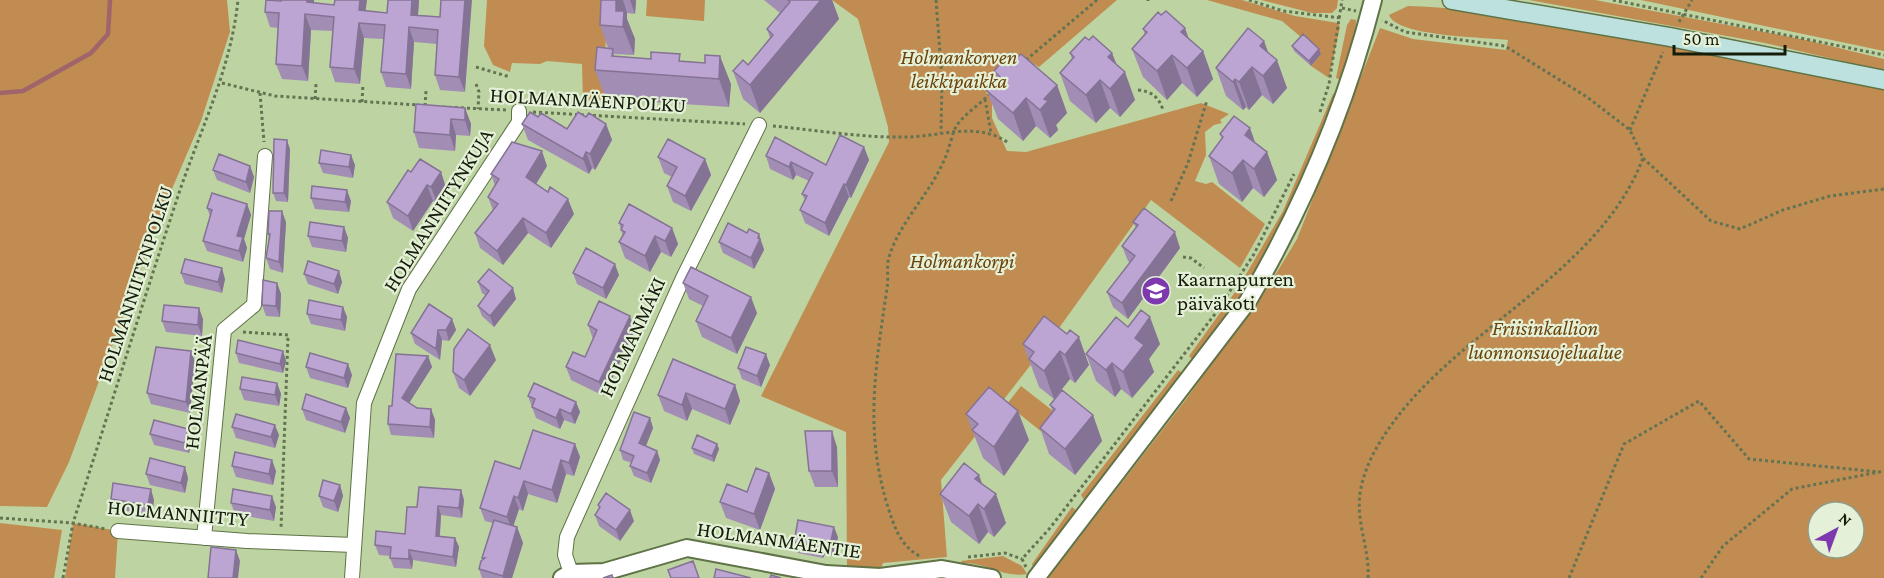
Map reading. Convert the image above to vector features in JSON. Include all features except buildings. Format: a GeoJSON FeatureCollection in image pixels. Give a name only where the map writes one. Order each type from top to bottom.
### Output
{"type":"FeatureCollection","features":[{"type":"Feature","properties":{"kind":"main road"},"geometry":{"type":"LineString","coordinates":[[1452,0],[1670,37],[1884,80]]}},
{"type":"Feature","properties":{"kind":"street"},"geometry":{"type":"LineString","coordinates":[[1031,573],[1254,290],[1294,219],[1347,90],[1371,8]]}},
{"type":"Feature","properties":{"kind":"street","name":"HOLMANNIITYNKUJA"},"geometry":{"type":"LineString","coordinates":[[352,578],[364,403],[373,376],[409,289],[519,122],[519,111]]}},
{"type":"Feature","properties":{"kind":"street","name":"HOLMANMÄKI"},"geometry":{"type":"LineString","coordinates":[[567,575],[565,555],[567,537],[683,278],[759,125]]}},
{"type":"Feature","properties":{"kind":"street","name":"HOLMANPÄÄ"},"geometry":{"type":"LineString","coordinates":[[204,538],[224,330],[255,305],[265,156]]}},
{"type":"Feature","properties":{"kind":"street","name":"HOLMANNIITTY"},"geometry":{"type":"LineString","coordinates":[[118,531],[281,543],[354,545]]}},
{"type":"Feature","properties":{"kind":"street","name":"HOLMANMÄENTIE"},"geometry":{"type":"LineString","coordinates":[[567,575],[604,572],[687,548],[826,574],[880,577],[942,569],[992,578]]}},
{"type":"Feature","properties":{"kind":"path","name":"HOLMANNIITYNPOLKU"},"geometry":{"type":"LineString","coordinates":[[63,578],[73,523],[181,189],[222,82],[235,33],[238,0]]}},
{"type":"Feature","properties":{"kind":"path"},"geometry":{"type":"LineString","coordinates":[[936,0],[942,80],[941,134]]}},
{"type":"Feature","properties":{"kind":"path"},"geometry":{"type":"LineString","coordinates":[[1020,65],[1098,0]]}},
{"type":"Feature","properties":{"kind":"path"},"geometry":{"type":"LineString","coordinates":[[1249,0],[1283,11],[1341,18]]}},
{"type":"Feature","properties":{"kind":"path"},"geometry":{"type":"LineString","coordinates":[[1318,118],[1329,84],[1342,0]]}},
{"type":"Feature","properties":{"kind":"path"},"geometry":{"type":"LineString","coordinates":[[1612,0],[1884,55]]}},
{"type":"Feature","properties":{"kind":"path"},"geometry":{"type":"LineString","coordinates":[[1684,14],[1692,0]]}},
{"type":"Feature","properties":{"kind":"path"},"geometry":{"type":"LineString","coordinates":[[1371,8],[1405,32],[1505,46],[1587,97],[1630,130],[1643,158],[1711,221],[1740,229],[1783,210],[1830,196],[1884,189]]}},
{"type":"Feature","properties":{"kind":"path"},"geometry":{"type":"LineString","coordinates":[[1630,130],[1670,37]]}},
{"type":"Feature","properties":{"kind":"path"},"geometry":{"type":"LineString","coordinates":[[476,67],[510,77]]}},
{"type":"Feature","properties":{"kind":"path","name":"HOLMANMÄENPOLKU"},"geometry":{"type":"LineString","coordinates":[[222,82],[260,93],[315,99],[759,125],[904,137],[941,134],[954,130]]}},
{"type":"Feature","properties":{"kind":"path"},"geometry":{"type":"LineString","coordinates":[[315,99],[316,84]]}},
{"type":"Feature","properties":{"kind":"path"},"geometry":{"type":"LineString","coordinates":[[362,102],[363,84]]}},
{"type":"Feature","properties":{"kind":"path"},"geometry":{"type":"LineString","coordinates":[[476,84],[479,92],[478,109]]}},
{"type":"Feature","properties":{"kind":"path"},"geometry":{"type":"LineString","coordinates":[[1138,90],[1149,92],[1160,101],[1163,110]]}},
{"type":"Feature","properties":{"kind":"path"},"geometry":{"type":"LineString","coordinates":[[423,105],[426,91]]}},
{"type":"Feature","properties":{"kind":"path"},"geometry":{"type":"LineString","coordinates":[[922,558],[904,546],[897,532],[880,482],[872,428],[879,339],[888,285],[888,257],[940,170],[952,142],[954,130],[992,92]]}},
{"type":"Feature","properties":{"kind":"path"},"geometry":{"type":"LineString","coordinates":[[260,93],[265,156]]}},
{"type":"Feature","properties":{"kind":"path"},"geometry":{"type":"LineString","coordinates":[[985,99],[991,133]]}},
{"type":"Feature","properties":{"kind":"path"},"geometry":{"type":"LineString","coordinates":[[1171,201],[1188,163],[1207,100]]}},
{"type":"Feature","properties":{"kind":"path"},"geometry":{"type":"LineString","coordinates":[[954,130],[991,133],[1007,142]]}},
{"type":"Feature","properties":{"kind":"path"},"geometry":{"type":"LineString","coordinates":[[1368,578],[1369,568],[1358,515],[1361,487],[1377,443],[1415,393],[1547,281],[1613,215],[1633,186],[1643,158]]}},
{"type":"Feature","properties":{"kind":"path"},"geometry":{"type":"LineString","coordinates":[[1031,573],[1022,559],[1056,521],[1215,314],[1254,254],[1296,169]]}},
{"type":"Feature","properties":{"kind":"path"},"geometry":{"type":"LineString","coordinates":[[1183,257],[1191,258],[1204,267]]}},
{"type":"Feature","properties":{"kind":"path"},"geometry":{"type":"LineString","coordinates":[[224,330],[288,335],[281,543]]}},
{"type":"Feature","properties":{"kind":"path"},"geometry":{"type":"LineString","coordinates":[[1569,578],[1624,444],[1699,401],[1749,459],[1882,472]]}},
{"type":"Feature","properties":{"kind":"path"},"geometry":{"type":"LineString","coordinates":[[1701,578],[1723,546],[1792,489],[1882,472]]}},
{"type":"Feature","properties":{"kind":"path","name":"HOLMANNIITTY"},"geometry":{"type":"LineString","coordinates":[[0,518],[73,523],[118,531]]}},
{"type":"Feature","properties":{"kind":"green space"},"geometry":{"type":"Polygon","coordinates":[[[0,0],[227,0],[230,32],[201,121],[160,217],[69,462],[47,507],[0,506],[0,0]]]}},
{"type":"Feature","properties":{"kind":"green space"},"geometry":{"type":"Polygon","coordinates":[[[487,0],[607,0],[604,100],[583,101],[582,64],[547,61],[540,64],[512,63],[510,72],[493,65],[484,46],[487,0]]]}},
{"type":"Feature","properties":{"kind":"green space"},"geometry":{"type":"Polygon","coordinates":[[[647,0],[705,0],[704,21],[646,16],[647,0]]]}},
{"type":"Feature","properties":{"kind":"green space","name":"Holmankorpi"},"geometry":{"type":"Polygon","coordinates":[[[832,0],[1117,0],[1039,67],[1032,63],[1009,71],[986,92],[992,100],[992,118],[1007,151],[1026,152],[1201,103],[1229,114],[1220,120],[1222,123],[1214,125],[1205,132],[1206,155],[1195,181],[1206,184],[1212,182],[1265,224],[1240,268],[1151,200],[1054,335],[941,480],[947,557],[883,563],[880,571],[847,569],[846,432],[761,396],[889,142],[888,127],[858,19],[832,0]]]}},
{"type":"Feature","properties":{"kind":"green space"},"geometry":{"type":"Polygon","coordinates":[[[1207,0],[1242,0],[1295,16],[1338,23],[1340,27],[1329,78],[1311,66],[1321,54],[1282,21],[1207,0]]]}},
{"type":"Feature","properties":{"kind":"green space"},"geometry":{"type":"Polygon","coordinates":[[[1261,0],[1338,0],[1337,8],[1332,13],[1312,13],[1261,0]]]}},
{"type":"Feature","properties":{"kind":"green space"},"geometry":{"type":"Polygon","coordinates":[[[1529,0],[1595,0],[1806,40],[1884,59],[1884,71],[1765,43],[1529,0]]]}},
{"type":"Feature","properties":{"kind":"green space"},"geometry":{"type":"Polygon","coordinates":[[[1641,0],[1884,0],[1884,51],[1641,0]]]}},
{"type":"Feature","properties":{"kind":"green space","name":"Friisinkallion luonnonsuojelualue"},"geometry":{"type":"Polygon","coordinates":[[[1408,6],[1498,14],[1766,63],[1884,90],[1884,578],[1048,578],[1184,402],[1271,282],[1297,239],[1380,28],[1413,39],[1506,50],[1508,40],[1424,32],[1395,22],[1389,15],[1408,6]]]}},
{"type":"Feature","properties":{"kind":"green space"},"geometry":{"type":"Polygon","coordinates":[[[1351,19],[1356,20],[1355,40],[1344,81],[1336,78],[1347,25],[1351,19]]]}},
{"type":"Feature","properties":{"kind":"green space"},"geometry":{"type":"Polygon","coordinates":[[[1333,94],[1340,96],[1292,212],[1244,298],[1200,356],[1192,359],[1189,356],[1238,288],[1283,211],[1333,94]]]}},
{"type":"Feature","properties":{"kind":"green space"},"geometry":{"type":"Polygon","coordinates":[[[1178,370],[1185,375],[1088,501],[1085,501],[1081,495],[1178,370]]]}},
{"type":"Feature","properties":{"kind":"green space"},"geometry":{"type":"Polygon","coordinates":[[[1021,386],[1057,414],[1043,433],[1007,404],[1021,386]]]}},
{"type":"Feature","properties":{"kind":"green space"},"geometry":{"type":"Polygon","coordinates":[[[1072,507],[1077,511],[1034,570],[1032,564],[1072,507]]]}},
{"type":"Feature","properties":{"kind":"green space"},"geometry":{"type":"Polygon","coordinates":[[[0,523],[62,530],[54,578],[0,578],[0,523]]]}},
{"type":"Feature","properties":{"kind":"green space"},"geometry":{"type":"Polygon","coordinates":[[[73,523],[118,531],[115,578],[65,578],[73,523]]]}},
{"type":"Feature","properties":{"kind":"green space"},"geometry":{"type":"Polygon","coordinates":[[[1003,556],[1022,566],[1027,574],[1010,574],[961,561],[1003,556]]]}},
{"type":"Feature","properties":{"kind":"waterway"},"geometry":{"type":"LineString","coordinates":[[0,93],[23,91],[91,53],[108,34],[110,0]]}},
{"type":"Feature","properties":{"kind":"place","name":"Kaarnapurren päiväkoti"},"geometry":{"type":"Point","coordinates":[1156,291]}},
{"type":"Feature","properties":{"kind":"park label","name":"Holmankorven leikkipaikka"},"geometry":{"type":"Point","coordinates":[959,69]}}]}
